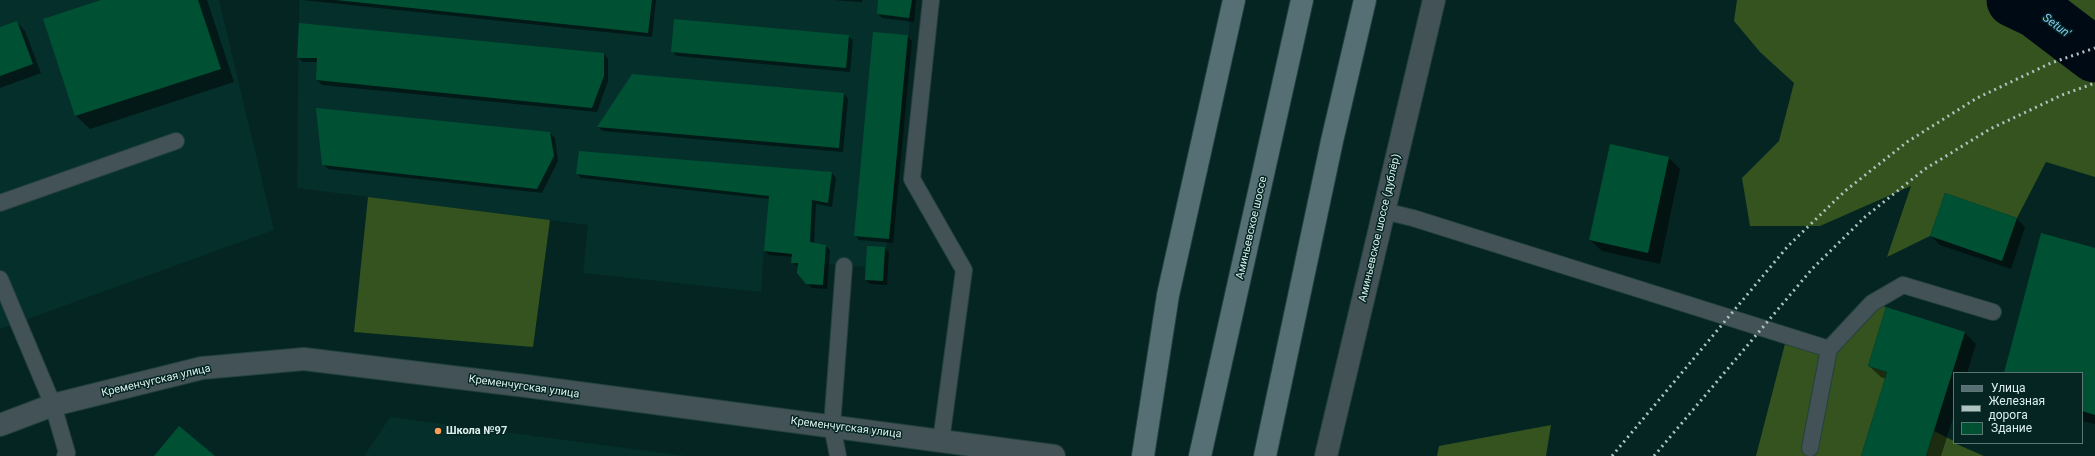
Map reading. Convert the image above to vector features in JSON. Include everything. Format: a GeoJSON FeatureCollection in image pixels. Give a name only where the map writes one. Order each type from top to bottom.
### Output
{"type":"FeatureCollection","features":[{"type":"Feature","properties":{"kind":"main road"},"geometry":{"type":"LineString","coordinates":[[1143,456],[1168,295],[1234,0]]}},
{"type":"Feature","properties":{"kind":"main road","name":"Аминьевское шоссе"},"geometry":{"type":"LineString","coordinates":[[1200,456],[1302,0]]}},
{"type":"Feature","properties":{"kind":"main road"},"geometry":{"type":"LineString","coordinates":[[1266,456],[1332,141],[1365,0]]}},
{"type":"Feature","properties":{"kind":"street","name":"Аминьевское шоссе (дублёр)"},"geometry":{"type":"LineString","coordinates":[[1326,456],[1434,0]]}},
{"type":"Feature","properties":{"kind":"street","name":"Кременчугская улица"},"geometry":{"type":"LineString","coordinates":[[0,425],[53,405],[202,368],[304,359],[832,426],[1054,456]]}},
{"type":"Feature","properties":{"kind":"lane"},"geometry":{"type":"LineString","coordinates":[[931,0],[912,179],[964,270],[941,441]]}},
{"type":"Feature","properties":{"kind":"lane"},"geometry":{"type":"LineString","coordinates":[[0,203],[176,141]]}},
{"type":"Feature","properties":{"kind":"lane"},"geometry":{"type":"LineString","coordinates":[[1384,211],[1413,218],[1829,349]]}},
{"type":"Feature","properties":{"kind":"lane"},"geometry":{"type":"LineString","coordinates":[[838,456],[832,426],[844,266]]}},
{"type":"Feature","properties":{"kind":"lane"},"geometry":{"type":"LineString","coordinates":[[0,279],[53,405],[67,454],[65,456]]}},
{"type":"Feature","properties":{"kind":"lane"},"geometry":{"type":"LineString","coordinates":[[1810,448],[1829,349],[1872,303],[1903,285],[1993,312]]}},
{"type":"Feature","properties":{"kind":"shaded area"},"geometry":{"type":"Polygon","coordinates":[[[0,0],[219,0],[274,230],[0,329],[0,0]]]}},
{"type":"Feature","properties":{"kind":"shaded area"},"geometry":{"type":"Polygon","coordinates":[[[299,0],[912,0],[883,281],[865,280],[865,267],[825,264],[823,285],[806,284],[797,273],[798,263],[791,263],[792,254],[764,251],[761,292],[583,273],[588,225],[297,188],[299,0]]]}},
{"type":"Feature","properties":{"kind":"shaded area","name":"Школа №97"},"geometry":{"type":"Polygon","coordinates":[[[390,417],[580,442],[687,456],[364,456],[390,417]]]}},
{"type":"Feature","properties":{"kind":"green space"},"geometry":{"type":"Polygon","coordinates":[[[1737,0],[2095,0],[2095,177],[2046,162],[2017,218],[1945,193],[1930,236],[1887,257],[1911,186],[1820,226],[1750,226],[1742,178],[1779,141],[1794,83],[1760,52],[1734,21],[1737,0]]]}},
{"type":"Feature","properties":{"kind":"green space"},"geometry":{"type":"Polygon","coordinates":[[[368,197],[550,220],[533,347],[354,332],[368,197]]]}},
{"type":"Feature","properties":{"kind":"green space"},"geometry":{"type":"Polygon","coordinates":[[[1872,303],[1886,307],[1868,366],[1887,372],[1861,456],[1756,456],[1787,336],[1829,349],[1872,303]]]}},
{"type":"Feature","properties":{"kind":"green space"},"geometry":{"type":"Polygon","coordinates":[[[1551,425],[1546,456],[1437,456],[1439,446],[1551,425]]]}},
{"type":"Feature","properties":{"kind":"green space"},"geometry":{"type":"Polygon","coordinates":[[[1934,431],[1953,440],[1953,444],[1984,456],[1926,456],[1934,431]]]}},
{"type":"Feature","properties":{"kind":"building"},"geometry":{"type":"Polygon","coordinates":[[[101,0],[198,0],[221,69],[75,116],[43,19],[101,0]]]}},
{"type":"Feature","properties":{"kind":"building"},"geometry":{"type":"Polygon","coordinates":[[[336,0],[652,0],[648,33],[336,0]]]}},
{"type":"Feature","properties":{"kind":"building"},"geometry":{"type":"Polygon","coordinates":[[[878,0],[912,0],[909,18],[877,14],[878,0]]]}},
{"type":"Feature","properties":{"kind":"building"},"geometry":{"type":"Polygon","coordinates":[[[674,19],[849,35],[846,68],[671,52],[674,19]]]}},
{"type":"Feature","properties":{"kind":"building"},"geometry":{"type":"Polygon","coordinates":[[[17,21],[33,64],[0,76],[0,27],[17,21]]]}},
{"type":"Feature","properties":{"kind":"building"},"geometry":{"type":"Polygon","coordinates":[[[299,23],[604,53],[604,76],[592,108],[316,80],[317,58],[297,58],[299,23]]]}},
{"type":"Feature","properties":{"kind":"building"},"geometry":{"type":"Polygon","coordinates":[[[873,32],[908,35],[889,239],[854,236],[873,32]]]}},
{"type":"Feature","properties":{"kind":"building"},"geometry":{"type":"Polygon","coordinates":[[[632,74],[844,93],[839,148],[597,127],[632,74]]]}},
{"type":"Feature","properties":{"kind":"building"},"geometry":{"type":"Polygon","coordinates":[[[316,108],[550,132],[554,156],[537,189],[322,165],[316,108]]]}},
{"type":"Feature","properties":{"kind":"building"},"geometry":{"type":"Polygon","coordinates":[[[1610,144],[1669,157],[1648,253],[1589,240],[1610,144]]]}},
{"type":"Feature","properties":{"kind":"building"},"geometry":{"type":"Polygon","coordinates":[[[579,151],[832,172],[828,203],[812,200],[810,242],[826,245],[823,285],[806,284],[797,273],[798,263],[791,263],[792,254],[764,251],[769,196],[576,174],[579,151]]]}},
{"type":"Feature","properties":{"kind":"building"},"geometry":{"type":"Polygon","coordinates":[[[1945,193],[2017,218],[2002,261],[1930,236],[1945,193]]]}},
{"type":"Feature","properties":{"kind":"building"},"geometry":{"type":"Polygon","coordinates":[[[2041,233],[2095,248],[2095,415],[2083,411],[2083,372],[2004,372],[2041,233]]]}},
{"type":"Feature","properties":{"kind":"building"},"geometry":{"type":"Polygon","coordinates":[[[867,246],[885,247],[883,281],[865,280],[867,246]]]}},
{"type":"Feature","properties":{"kind":"building"},"geometry":{"type":"Polygon","coordinates":[[[1886,307],[1965,332],[1926,456],[1861,456],[1887,372],[1868,366],[1886,307]]]}},
{"type":"Feature","properties":{"kind":"building"},"geometry":{"type":"Polygon","coordinates":[[[179,426],[215,456],[154,456],[179,426]]]}},
{"type":"Feature","properties":{"kind":"waterway","name":"Setun'"},"geometry":{"type":"LineString","coordinates":[[2014,0],[2037,11],[2095,55]]}},
{"type":"Feature","properties":{"kind":"railway"},"geometry":{"type":"LineString","coordinates":[[1612,456],[1788,246],[1845,191],[1907,142],[1977,98],[2051,63],[2095,48]]}},
{"type":"Feature","properties":{"kind":"railway"},"geometry":{"type":"LineString","coordinates":[[1654,456],[1812,269],[1865,217],[1925,169],[1990,129],[2062,95],[2095,83]]}},
{"type":"Feature","properties":{"kind":"place","name":"Школа №97"},"geometry":{"type":"Point","coordinates":[438,431]}}]}
